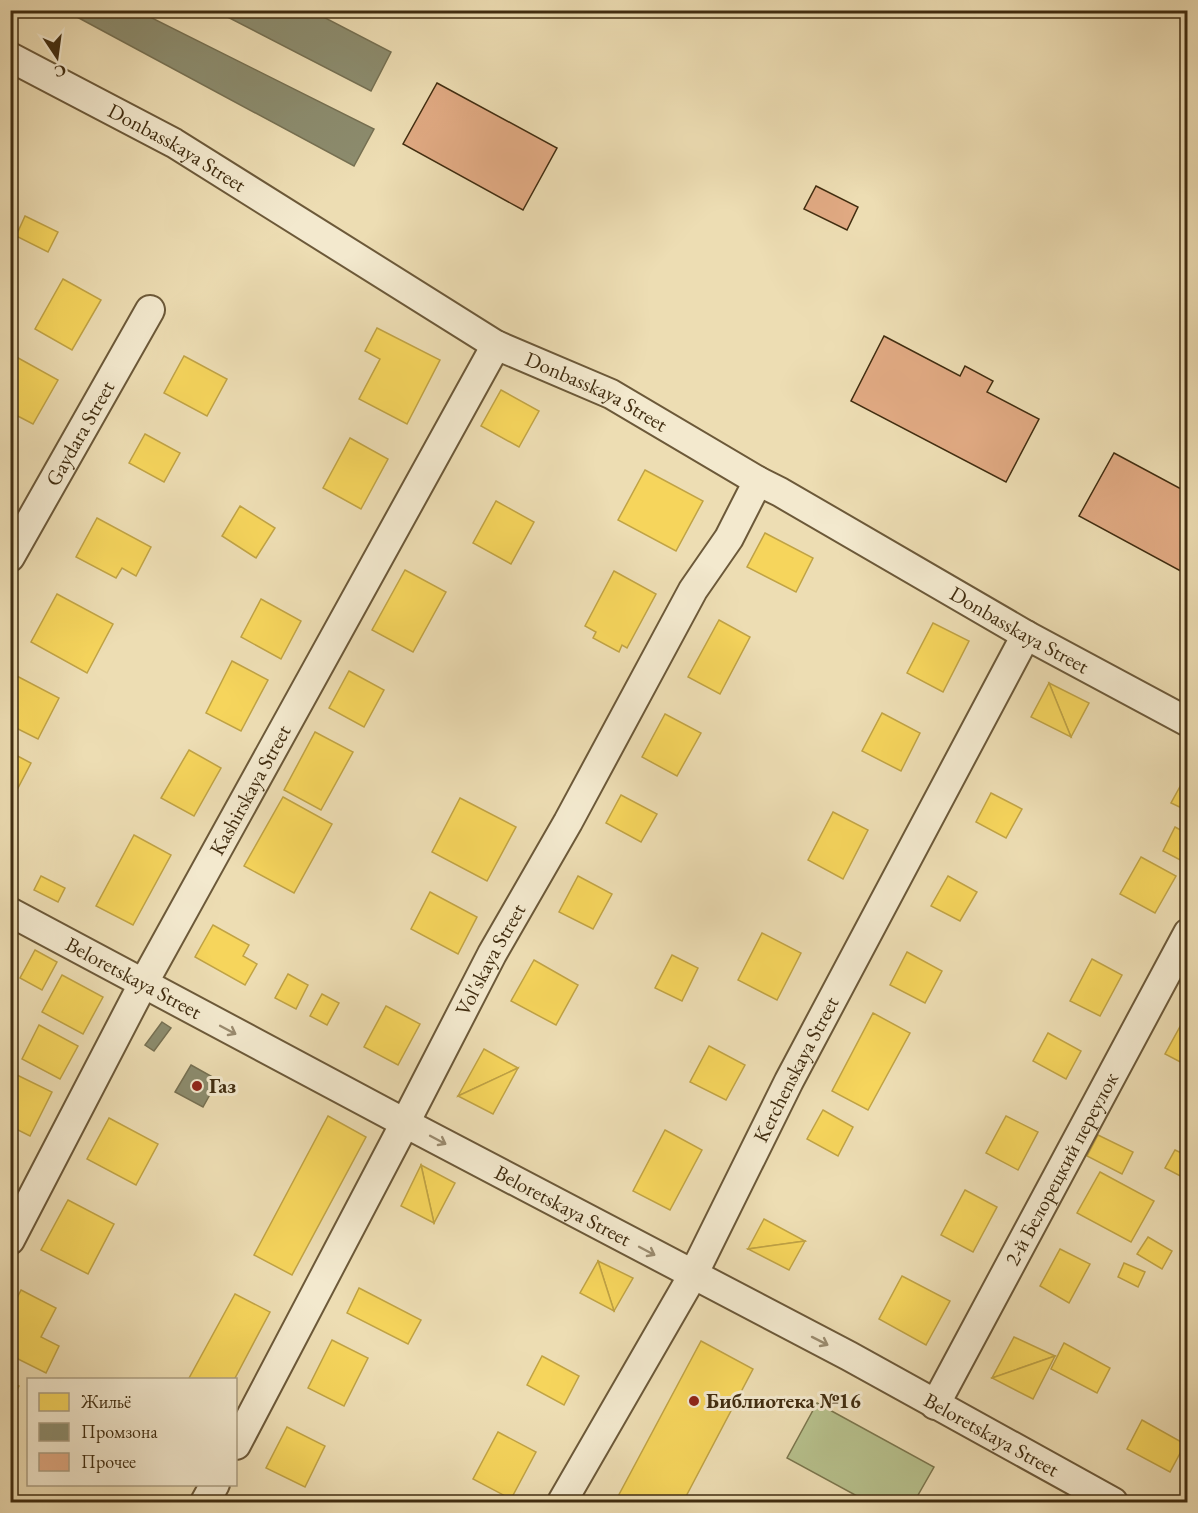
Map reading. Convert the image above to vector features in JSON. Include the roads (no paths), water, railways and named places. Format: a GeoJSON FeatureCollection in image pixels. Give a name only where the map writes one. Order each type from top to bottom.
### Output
{"type":"FeatureCollection","features":[{"type":"Feature","properties":{"kind":"street","name":"Donbasskaya Street"},"geometry":{"type":"LineString","coordinates":[[10,57],[174,143],[496,345],[611,394],[1026,635],[1188,722]]}},
{"type":"Feature","properties":{"kind":"street","name":"Gaydara Street"},"geometry":{"type":"LineString","coordinates":[[10,557],[150,310]]}},
{"type":"Feature","properties":{"kind":"street","name":"Kashirskaya Street"},"geometry":{"type":"LineString","coordinates":[[10,1240],[143,984],[496,345]]}},
{"type":"Feature","properties":{"kind":"street","name":"Vol'skaya Street"},"geometry":{"type":"LineString","coordinates":[[237,1443],[492,954],[568,822],[693,590],[729,538],[758,481]]}},
{"type":"Feature","properties":{"kind":"street","name":"Kerchenskaya Street"},"geometry":{"type":"LineString","coordinates":[[562,1503],[693,1275],[789,1081],[1026,635]]}},
{"type":"Feature","properties":{"kind":"street","name":"Beloretskaya Street"},"geometry":{"type":"LineString","coordinates":[[10,912],[849,1356],[1113,1503]]}},
{"type":"Feature","properties":{"kind":"street","name":"2-й Белорецкий переулок"},"geometry":{"type":"LineString","coordinates":[[935,1405],[1188,933]]}},
{"type":"Feature","properties":{"kind":"street"},"geometry":{"type":"LineString","coordinates":[[205,1503],[214,1486]]}},
{"type":"Feature","properties":{"kind":"place","name":"Газ"},"geometry":{"type":"Point","coordinates":[197,1086]}},
{"type":"Feature","properties":{"kind":"place","name":"Библиотека №16"},"geometry":{"type":"Point","coordinates":[694,1401]}}]}
